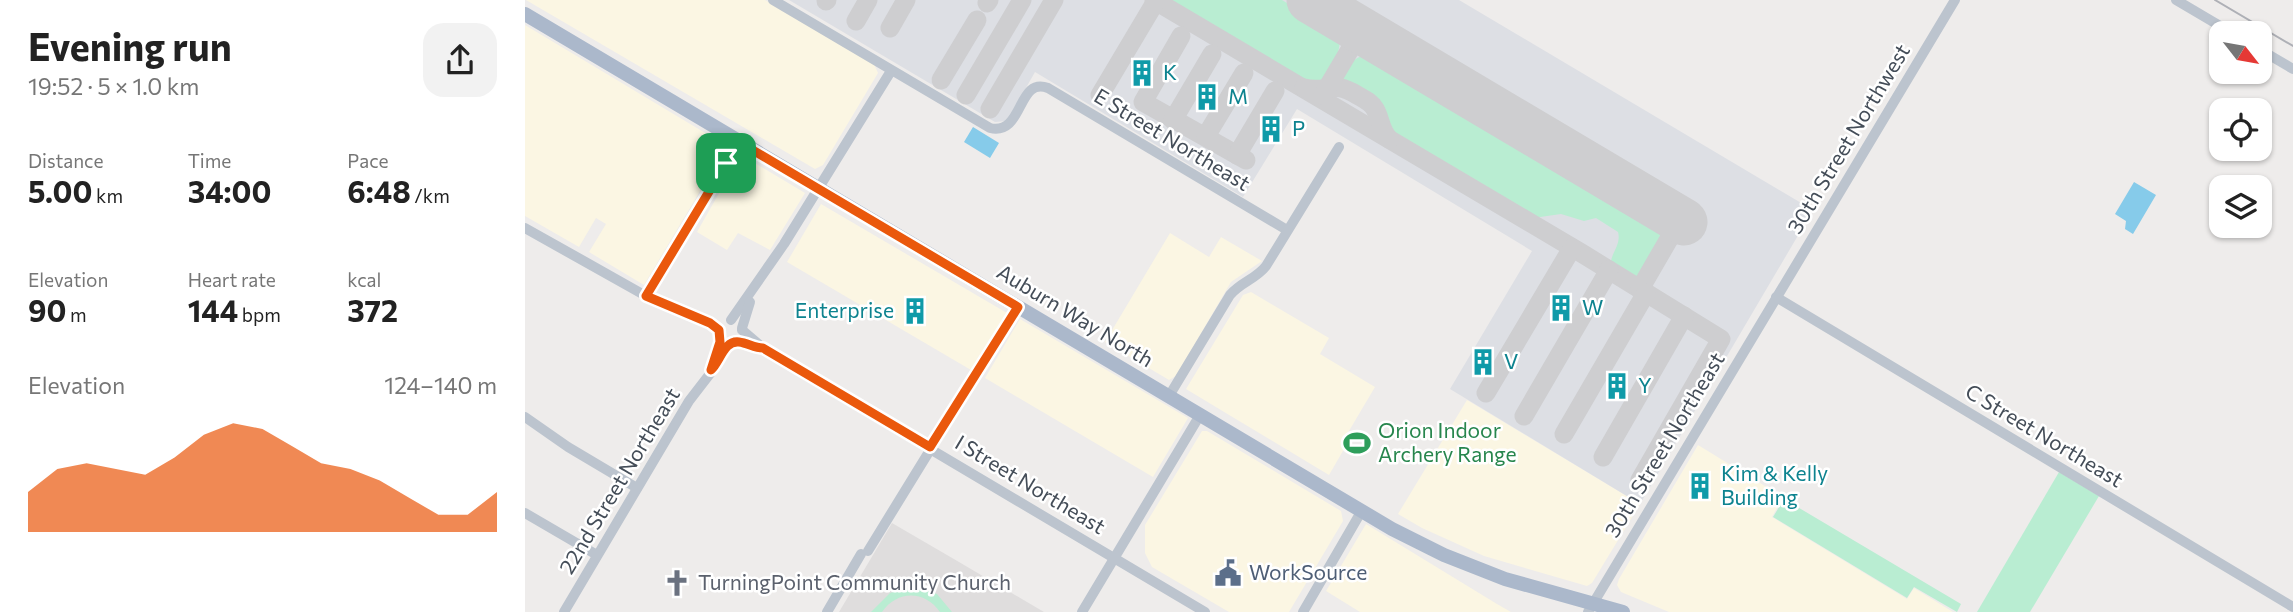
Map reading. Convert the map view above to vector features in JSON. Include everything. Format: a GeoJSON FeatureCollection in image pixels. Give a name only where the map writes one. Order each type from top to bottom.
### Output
{"type":"FeatureCollection","features":[{"type":"Feature","properties":{"kind":"main road","name":"Auburn Way North"},"geometry":{"type":"LineString","coordinates":[[525,15],[1361,512],[1466,565],[1591,608],[1623,612]]}},
{"type":"Feature","properties":{"kind":"street"},"geometry":{"type":"LineString","coordinates":[[735,342],[741,337],[745,313],[760,281],[891,71],[773,0]]}},
{"type":"Feature","properties":{"kind":"street","name":"30th Street Northwest"},"geometry":{"type":"LineString","coordinates":[[1776,298],[1955,0]]}},
{"type":"Feature","properties":{"kind":"street"},"geometry":{"type":"LineString","coordinates":[[2176,0],[2212,21]]}},
{"type":"Feature","properties":{"kind":"street"},"geometry":{"type":"LineString","coordinates":[[2272,57],[2293,69]]}},
{"type":"Feature","properties":{"kind":"street","name":"E Street Northeast"},"geometry":{"type":"LineString","coordinates":[[891,71],[977,122],[999,129],[1014,119],[1025,97],[1036,87],[1048,88],[1287,230]]}},
{"type":"Feature","properties":{"kind":"street"},"geometry":{"type":"LineString","coordinates":[[646,296],[739,142]]}},
{"type":"Feature","properties":{"kind":"street"},"geometry":{"type":"LineString","coordinates":[[1169,396],[1232,293],[1242,283],[1262,272],[1339,147]]}},
{"type":"Feature","properties":{"kind":"street","name":"I Street Northeast"},"geometry":{"type":"LineString","coordinates":[[525,228],[646,296],[710,323],[726,342],[763,348]]}},
{"type":"Feature","properties":{"kind":"street"},"geometry":{"type":"LineString","coordinates":[[720,333],[722,324],[729,320],[760,281]]}},
{"type":"Feature","properties":{"kind":"street","name":"C Street Northeast"},"geometry":{"type":"LineString","coordinates":[[1776,298],[2293,607]]}},
{"type":"Feature","properties":{"kind":"street","name":"30th Street Northeast"},"geometry":{"type":"LineString","coordinates":[[1591,608],[1776,298]]}},
{"type":"Feature","properties":{"kind":"street"},"geometry":{"type":"LineString","coordinates":[[827,612],[1018,307]]}},
{"type":"Feature","properties":{"kind":"street","name":"I Street Northeast"},"geometry":{"type":"LineString","coordinates":[[687,312],[738,322],[763,348],[1205,612]]}},
{"type":"Feature","properties":{"kind":"street","name":"22nd Street Northeast"},"geometry":{"type":"LineString","coordinates":[[564,612],[711,370],[720,333]]}},
{"type":"Feature","properties":{"kind":"street","name":"22nd Street Northeast"},"geometry":{"type":"LineString","coordinates":[[711,370],[724,350],[735,342]]}},
{"type":"Feature","properties":{"kind":"street"},"geometry":{"type":"LineString","coordinates":[[1082,612],[1200,415]]}},
{"type":"Feature","properties":{"kind":"street"},"geometry":{"type":"LineString","coordinates":[[525,417],[568,447],[637,488]]}},
{"type":"Feature","properties":{"kind":"street"},"geometry":{"type":"LineString","coordinates":[[1303,612],[1361,512]]}},
{"type":"Feature","properties":{"kind":"street"},"geometry":{"type":"LineString","coordinates":[[525,513],[597,555]]}},
{"type":"Feature","properties":{"kind":"shaded area"},"geometry":{"type":"Polygon","coordinates":[[[526,0],[765,0],[874,64],[878,73],[823,165],[815,169],[526,0]]]}},
{"type":"Feature","properties":{"kind":"shaded area"},"geometry":{"type":"Polygon","coordinates":[[[789,0],[1459,0],[1813,210],[1640,504],[1450,389],[1532,251],[1297,109],[1243,197],[1035,72],[1007,121],[995,122],[789,0]]]}},
{"type":"Feature","properties":{"kind":"shaded area"},"geometry":{"type":"Polygon","coordinates":[[[525,25],[727,146],[644,285],[589,252],[606,224],[596,218],[579,247],[525,216],[525,25]]]}},
{"type":"Feature","properties":{"kind":"shaded area"},"geometry":{"type":"Polygon","coordinates":[[[745,157],[805,193],[770,250],[738,233],[727,250],[697,232],[739,158],[745,157]]]}},
{"type":"Feature","properties":{"kind":"shaded area"},"geometry":{"type":"Polygon","coordinates":[[[821,204],[1007,313],[971,370],[787,262],[821,204]]]}},
{"type":"Feature","properties":{"kind":"shaded area"},"geometry":{"type":"Polygon","coordinates":[[[1170,233],[1209,257],[1221,237],[1262,261],[1231,282],[1176,376],[1169,380],[1105,342],[1170,233]]]}},
{"type":"Feature","properties":{"kind":"shaded area"},"geometry":{"type":"Polygon","coordinates":[[[1251,292],[1329,338],[1320,354],[1375,387],[1343,441],[1347,444],[1329,475],[1186,389],[1243,295],[1251,292]]]}},
{"type":"Feature","properties":{"kind":"shaded area"},"geometry":{"type":"Polygon","coordinates":[[[1020,319],[1188,418],[1153,477],[985,378],[1020,319]]]}},
{"type":"Feature","properties":{"kind":"shaded area"},"geometry":{"type":"Polygon","coordinates":[[[1467,400],[1640,504],[1592,583],[1587,586],[1484,556],[1398,514],[1467,400]]]}},
{"type":"Feature","properties":{"kind":"shaded area"},"geometry":{"type":"Polygon","coordinates":[[[1202,431],[1207,431],[1341,511],[1343,521],[1289,612],[1229,612],[1152,567],[1145,553],[1145,525],[1202,431]]]}},
{"type":"Feature","properties":{"kind":"shaded area"},"geometry":{"type":"Polygon","coordinates":[[[1698,445],[1783,497],[1772,517],[1907,599],[1914,588],[1953,612],[1669,612],[1621,592],[1617,585],[1619,579],[1698,445]]]}},
{"type":"Feature","properties":{"kind":"shaded area"},"geometry":{"type":"Polygon","coordinates":[[[892,523],[959,562],[1044,612],[839,612],[892,523]]]}},
{"type":"Feature","properties":{"kind":"shaded area"},"geometry":{"type":"Polygon","coordinates":[[[1366,524],[1511,612],[1360,612],[1326,591],[1366,524]]]}},
{"type":"Feature","properties":{"kind":"green space"},"geometry":{"type":"Polygon","coordinates":[[[1165,0],[1282,0],[1329,29],[1340,41],[1337,55],[1328,74],[1309,84],[1165,0]]]}},
{"type":"Feature","properties":{"kind":"green space"},"geometry":{"type":"Polygon","coordinates":[[[1367,54],[1407,73],[1669,230],[1651,264],[1636,282],[1622,276],[1611,264],[1619,239],[1618,232],[1596,218],[1584,221],[1561,214],[1533,218],[1393,136],[1376,102],[1342,81],[1350,63],[1367,54]]]}},
{"type":"Feature","properties":{"kind":"green space"},"geometry":{"type":"Polygon","coordinates":[[[2059,472],[2099,496],[2030,612],[1977,612],[2059,472]]]}},
{"type":"Feature","properties":{"kind":"green space"},"geometry":{"type":"Polygon","coordinates":[[[1784,499],[1961,604],[1957,612],[1914,587],[1907,598],[1773,517],[1784,499]]]}},
{"type":"Feature","properties":{"kind":"green space"},"geometry":{"type":"Polygon","coordinates":[[[914,586],[937,594],[952,612],[940,612],[927,600],[911,596],[895,600],[882,612],[871,612],[890,593],[914,586]]]}},
{"type":"Feature","properties":{"kind":"water"},"geometry":{"type":"Polygon","coordinates":[[[973,127],[999,143],[990,158],[964,142],[973,127]]]}},
{"type":"Feature","properties":{"kind":"water"},"geometry":{"type":"Polygon","coordinates":[[[2134,182],[2156,195],[2133,234],[2125,229],[2126,221],[2115,214],[2134,182]]]}},
{"type":"Feature","properties":{"kind":"taxiway"},"geometry":{"type":"LineString","coordinates":[[856,21],[868,0]]}},
{"type":"Feature","properties":{"kind":"taxiway"},"geometry":{"type":"LineString","coordinates":[[890,28],[906,0]]}},
{"type":"Feature","properties":{"kind":"taxiway"},"geometry":{"type":"LineString","coordinates":[[966,95],[1022,0]]}},
{"type":"Feature","properties":{"kind":"taxiway"},"geometry":{"type":"LineString","coordinates":[[990,109],[1054,0]]}},
{"type":"Feature","properties":{"kind":"taxiway"},"geometry":{"type":"LineString","coordinates":[[1154,0],[1583,254],[1721,339],[1640,480]]}},
{"type":"Feature","properties":{"kind":"taxiway"},"geometry":{"type":"LineString","coordinates":[[1100,95],[1156,1]]}},
{"type":"Feature","properties":{"kind":"taxiway"},"geometry":{"type":"LineString","coordinates":[[941,80],[977,20]]}},
{"type":"Feature","properties":{"kind":"taxiway"},"geometry":{"type":"LineString","coordinates":[[1323,95],[1361,31]]}},
{"type":"Feature","properties":{"kind":"taxiway"},"geometry":{"type":"LineString","coordinates":[[1181,36],[1143,102],[1246,160]]}},
{"type":"Feature","properties":{"kind":"taxiway"},"geometry":{"type":"LineString","coordinates":[[1173,120],[1212,54]]}},
{"type":"Feature","properties":{"kind":"taxiway"},"geometry":{"type":"LineString","coordinates":[[1206,136],[1244,73]]}},
{"type":"Feature","properties":{"kind":"taxiway"},"geometry":{"type":"LineString","coordinates":[[1304,88],[1341,88],[1365,99],[1375,109],[1389,139]]}},
{"type":"Feature","properties":{"kind":"taxiway"},"geometry":{"type":"LineString","coordinates":[[1237,155],[1275,91]]}},
{"type":"Feature","properties":{"kind":"taxiway"},"geometry":{"type":"LineString","coordinates":[[1640,289],[1680,220]]}},
{"type":"Feature","properties":{"kind":"taxiway"},"geometry":{"type":"LineString","coordinates":[[1486,393],[1572,248]]}},
{"type":"Feature","properties":{"kind":"taxiway"},"geometry":{"type":"LineString","coordinates":[[1524,416],[1609,270]]}},
{"type":"Feature","properties":{"kind":"taxiway"},"geometry":{"type":"LineString","coordinates":[[1564,434],[1646,293]]}},
{"type":"Feature","properties":{"kind":"taxiway"},"geometry":{"type":"LineString","coordinates":[[1603,457],[1684,316]]}},
{"type":"Feature","properties":{"kind":"runway"},"geometry":{"type":"LineString","coordinates":[[1310,0],[1684,222]]}},
{"type":"Feature","properties":{"kind":"railway"},"geometry":{"type":"LineString","coordinates":[[2215,0],[2293,46]]}},
{"type":"Feature","properties":{"kind":"place","name":"K"},"geometry":{"type":"Point","coordinates":[1142,73]}},
{"type":"Feature","properties":{"kind":"place","name":"M"},"geometry":{"type":"Point","coordinates":[1207,97]}},
{"type":"Feature","properties":{"kind":"place","name":"P"},"geometry":{"type":"Point","coordinates":[1271,129]}},
{"type":"Feature","properties":{"kind":"place","name":"W"},"geometry":{"type":"Point","coordinates":[1561,308]}},
{"type":"Feature","properties":{"kind":"place","name":"Enterprise"},"geometry":{"type":"Point","coordinates":[915,311]}},
{"type":"Feature","properties":{"kind":"place","name":"V"},"geometry":{"type":"Point","coordinates":[1483,362]}},
{"type":"Feature","properties":{"kind":"place","name":"Y"},"geometry":{"type":"Point","coordinates":[1617,386]}},
{"type":"Feature","properties":{"kind":"place","name":"Orion Indoor Archery Range"},"geometry":{"type":"Point","coordinates":[1357,443]}},
{"type":"Feature","properties":{"kind":"place","name":"Kim & Kelly Building"},"geometry":{"type":"Point","coordinates":[1700,486]}},
{"type":"Feature","properties":{"kind":"place","name":"WorkSource"},"geometry":{"type":"Point","coordinates":[1228,573]}},
{"type":"Feature","properties":{"kind":"place","name":"TurningPoint Community Church"},"geometry":{"type":"Point","coordinates":[677,583]}},
{"type":"Feature","properties":{"kind":"route"},"geometry":{"type":"LineString","coordinates":[[739,142],[1018,307],[930,447],[763,348],[736,341],[724,350],[711,370],[721,337],[719,330],[687,312],[646,296],[726,163],[739,142]]}}]}
